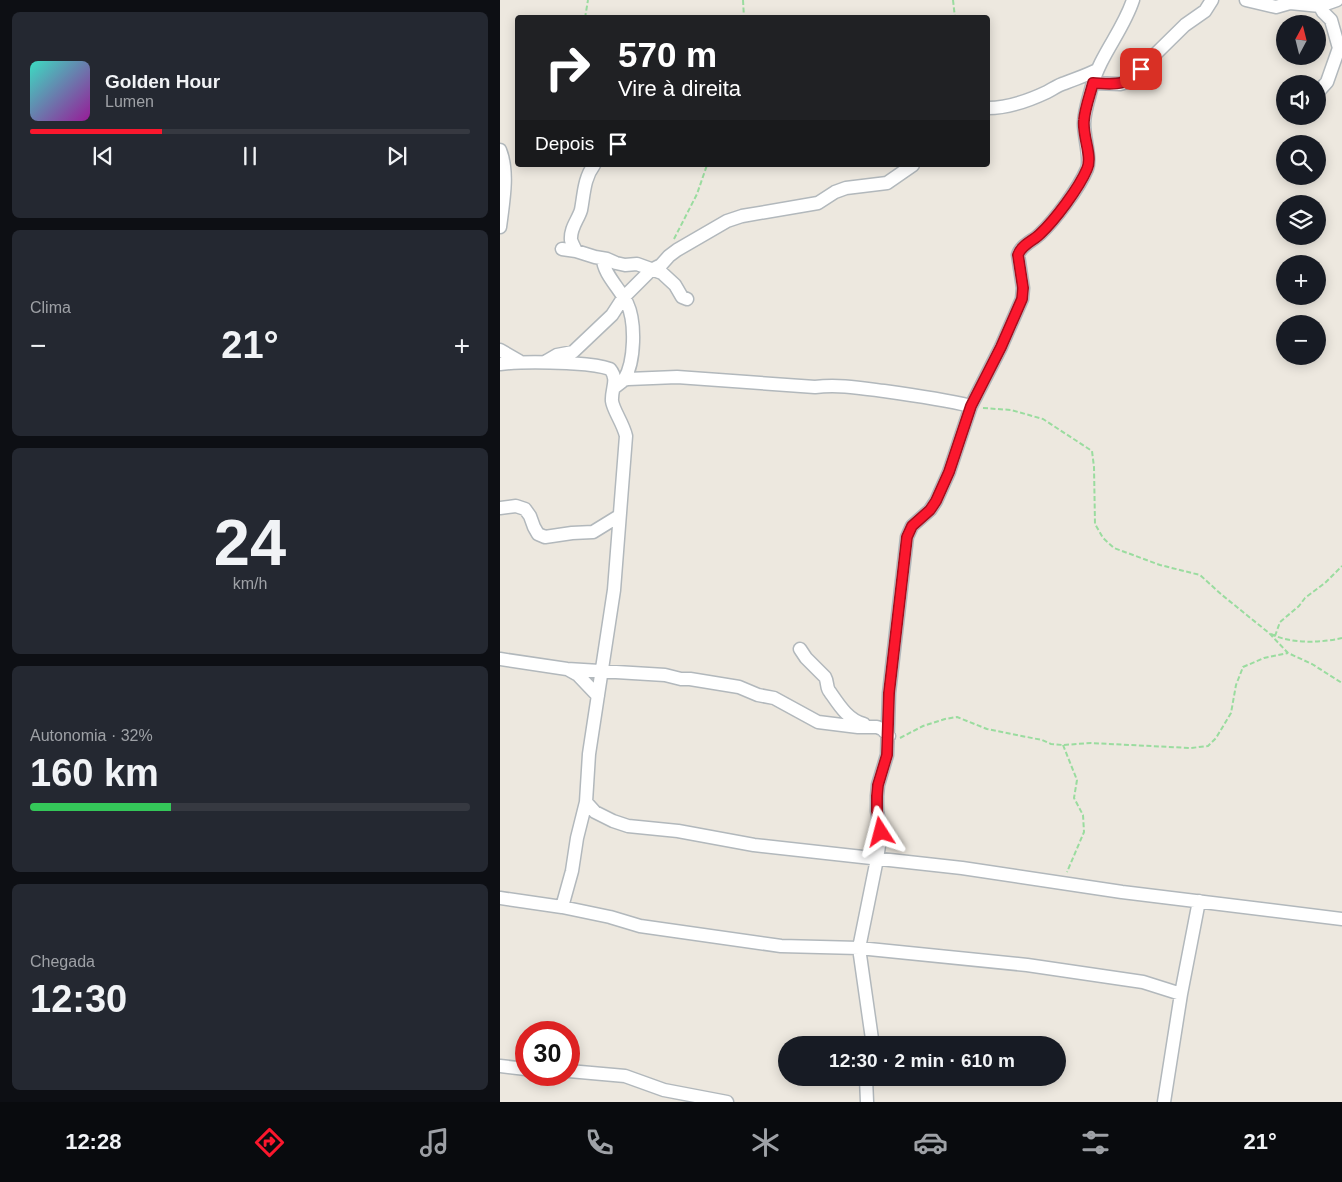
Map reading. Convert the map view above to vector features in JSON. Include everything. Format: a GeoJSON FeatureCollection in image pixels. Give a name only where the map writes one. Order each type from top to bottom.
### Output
{"type":"FeatureCollection","features":[{"type":"Feature","properties":{"kind":"street"},"geometry":{"type":"LineString","coordinates":[[872,1036],[859,948],[881,832],[877,811],[877,796],[888,741],[889,693],[907,537],[912,526],[930,510],[936,501],[949,472],[971,406],[1001,347],[1022,299],[1023,288],[1018,255],[1020,250],[1050,224],[1087,169],[1089,162],[1084,140],[1084,121],[1093,83],[1097,70],[1122,26],[1133,0]]}},
{"type":"Feature","properties":{"kind":"street"},"geometry":{"type":"LineString","coordinates":[[1093,83],[1120,84],[1127,82],[1185,25],[1205,11],[1212,0]]}},
{"type":"Feature","properties":{"kind":"street"},"geometry":{"type":"LineString","coordinates":[[1246,0],[1276,7],[1290,3],[1318,3],[1337,0]]}},
{"type":"Feature","properties":{"kind":"street"},"geometry":{"type":"LineString","coordinates":[[1318,3],[1331,20],[1339,48],[1326,84]]}},
{"type":"Feature","properties":{"kind":"street"},"geometry":{"type":"LineString","coordinates":[[990,108],[1014,105],[1097,70]]}},
{"type":"Feature","properties":{"kind":"street"},"geometry":{"type":"LineString","coordinates":[[500,150],[505,174],[500,227]]}},
{"type":"Feature","properties":{"kind":"street"},"geometry":{"type":"LineString","coordinates":[[576,251],[571,239],[572,231],[580,212],[589,171],[592,167]]}},
{"type":"Feature","properties":{"kind":"street"},"geometry":{"type":"LineString","coordinates":[[545,362],[557,355],[573,352],[612,315],[623,298],[651,270],[654,270],[677,250],[727,221],[742,216],[818,203],[835,192],[846,188],[887,182],[910,167]]}},
{"type":"Feature","properties":{"kind":"street"},"geometry":{"type":"LineString","coordinates":[[562,249],[576,251],[625,265],[637,264],[662,273],[675,285],[682,297],[687,299]]}},
{"type":"Feature","properties":{"kind":"street"},"geometry":{"type":"LineString","coordinates":[[562,907],[572,871],[577,838],[586,802],[588,763],[614,590],[626,436],[612,402],[619,384],[629,369],[633,328],[628,307],[606,269],[603,259]]}},
{"type":"Feature","properties":{"kind":"street"},"geometry":{"type":"LineString","coordinates":[[500,350],[519,361]]}},
{"type":"Feature","properties":{"kind":"street"},"geometry":{"type":"LineString","coordinates":[[500,364],[519,361],[604,367],[613,372],[619,384]]}},
{"type":"Feature","properties":{"kind":"street"},"geometry":{"type":"LineString","coordinates":[[619,384],[669,377],[815,387],[835,386],[944,400],[971,406]]}},
{"type":"Feature","properties":{"kind":"street"},"geometry":{"type":"LineString","coordinates":[[500,508],[516,506],[525,509],[538,534],[545,536],[593,532],[619,516]]}},
{"type":"Feature","properties":{"kind":"street"},"geometry":{"type":"LineString","coordinates":[[800,649],[806,658],[825,677],[829,692],[848,716],[857,722],[882,729],[888,741]]}},
{"type":"Feature","properties":{"kind":"street"},"geometry":{"type":"LineString","coordinates":[[500,659],[567,669],[665,675],[739,687],[758,695],[774,698],[818,722],[858,727],[871,726]]}},
{"type":"Feature","properties":{"kind":"street"},"geometry":{"type":"LineString","coordinates":[[567,669],[578,675],[598,696]]}},
{"type":"Feature","properties":{"kind":"street"},"geometry":{"type":"LineString","coordinates":[[586,802],[595,812],[628,826],[678,831],[754,845],[962,868],[1008,876],[1342,919]]}},
{"type":"Feature","properties":{"kind":"street"},"geometry":{"type":"LineString","coordinates":[[500,898],[562,907],[610,917],[640,926],[781,946],[859,948],[1027,965],[1143,982],[1181,994]]}},
{"type":"Feature","properties":{"kind":"street"},"geometry":{"type":"LineString","coordinates":[[1164,1102],[1198,901]]}},
{"type":"Feature","properties":{"kind":"street"},"geometry":{"type":"LineString","coordinates":[[500,1066],[515,1068]]}},
{"type":"Feature","properties":{"kind":"street"},"geometry":{"type":"LineString","coordinates":[[580,1071],[625,1076],[664,1090],[727,1102]]}},
{"type":"Feature","properties":{"kind":"street"},"geometry":{"type":"LineString","coordinates":[[866,1086],[867,1102]]}},
{"type":"Feature","properties":{"kind":"path"},"geometry":{"type":"LineString","coordinates":[[586,15],[588,0]]}},
{"type":"Feature","properties":{"kind":"path"},"geometry":{"type":"LineString","coordinates":[[743,0],[744,15]]}},
{"type":"Feature","properties":{"kind":"path"},"geometry":{"type":"LineString","coordinates":[[953,0],[955,15]]}},
{"type":"Feature","properties":{"kind":"path"},"geometry":{"type":"LineString","coordinates":[[674,239],[697,194],[706,167]]}},
{"type":"Feature","properties":{"kind":"path"},"geometry":{"type":"LineString","coordinates":[[971,406],[1011,410],[1043,419],[1092,451],[1095,524],[1103,538],[1114,548],[1160,565],[1200,575],[1222,596],[1269,633],[1288,653],[1312,664],[1342,683]]}},
{"type":"Feature","properties":{"kind":"path"},"geometry":{"type":"LineString","coordinates":[[1275,636],[1280,622],[1342,566]]}},
{"type":"Feature","properties":{"kind":"path"},"geometry":{"type":"LineString","coordinates":[[1269,633],[1275,636],[1309,641],[1342,638]]}},
{"type":"Feature","properties":{"kind":"path"},"geometry":{"type":"LineString","coordinates":[[888,741],[944,719],[957,718],[987,730],[1063,745],[1091,743],[1191,748],[1208,746],[1216,738],[1231,713],[1236,685],[1243,668],[1264,658],[1288,653]]}},
{"type":"Feature","properties":{"kind":"path"},"geometry":{"type":"LineString","coordinates":[[1063,745],[1076,780],[1074,798],[1083,815],[1084,832],[1065,882]]}},
{"type":"Feature","properties":{"kind":"route"},"geometry":{"type":"LineString","coordinates":[[881,832],[878,822],[877,796],[878,785],[887,755],[889,693],[907,537],[912,526],[922,515],[930,510],[936,501],[949,472],[971,406],[1001,347],[1022,299],[1023,288],[1018,255],[1020,250],[1050,224],[1087,169],[1089,156],[1084,140],[1084,121],[1093,83],[1120,84],[1127,82],[1141,69]]}}]}
